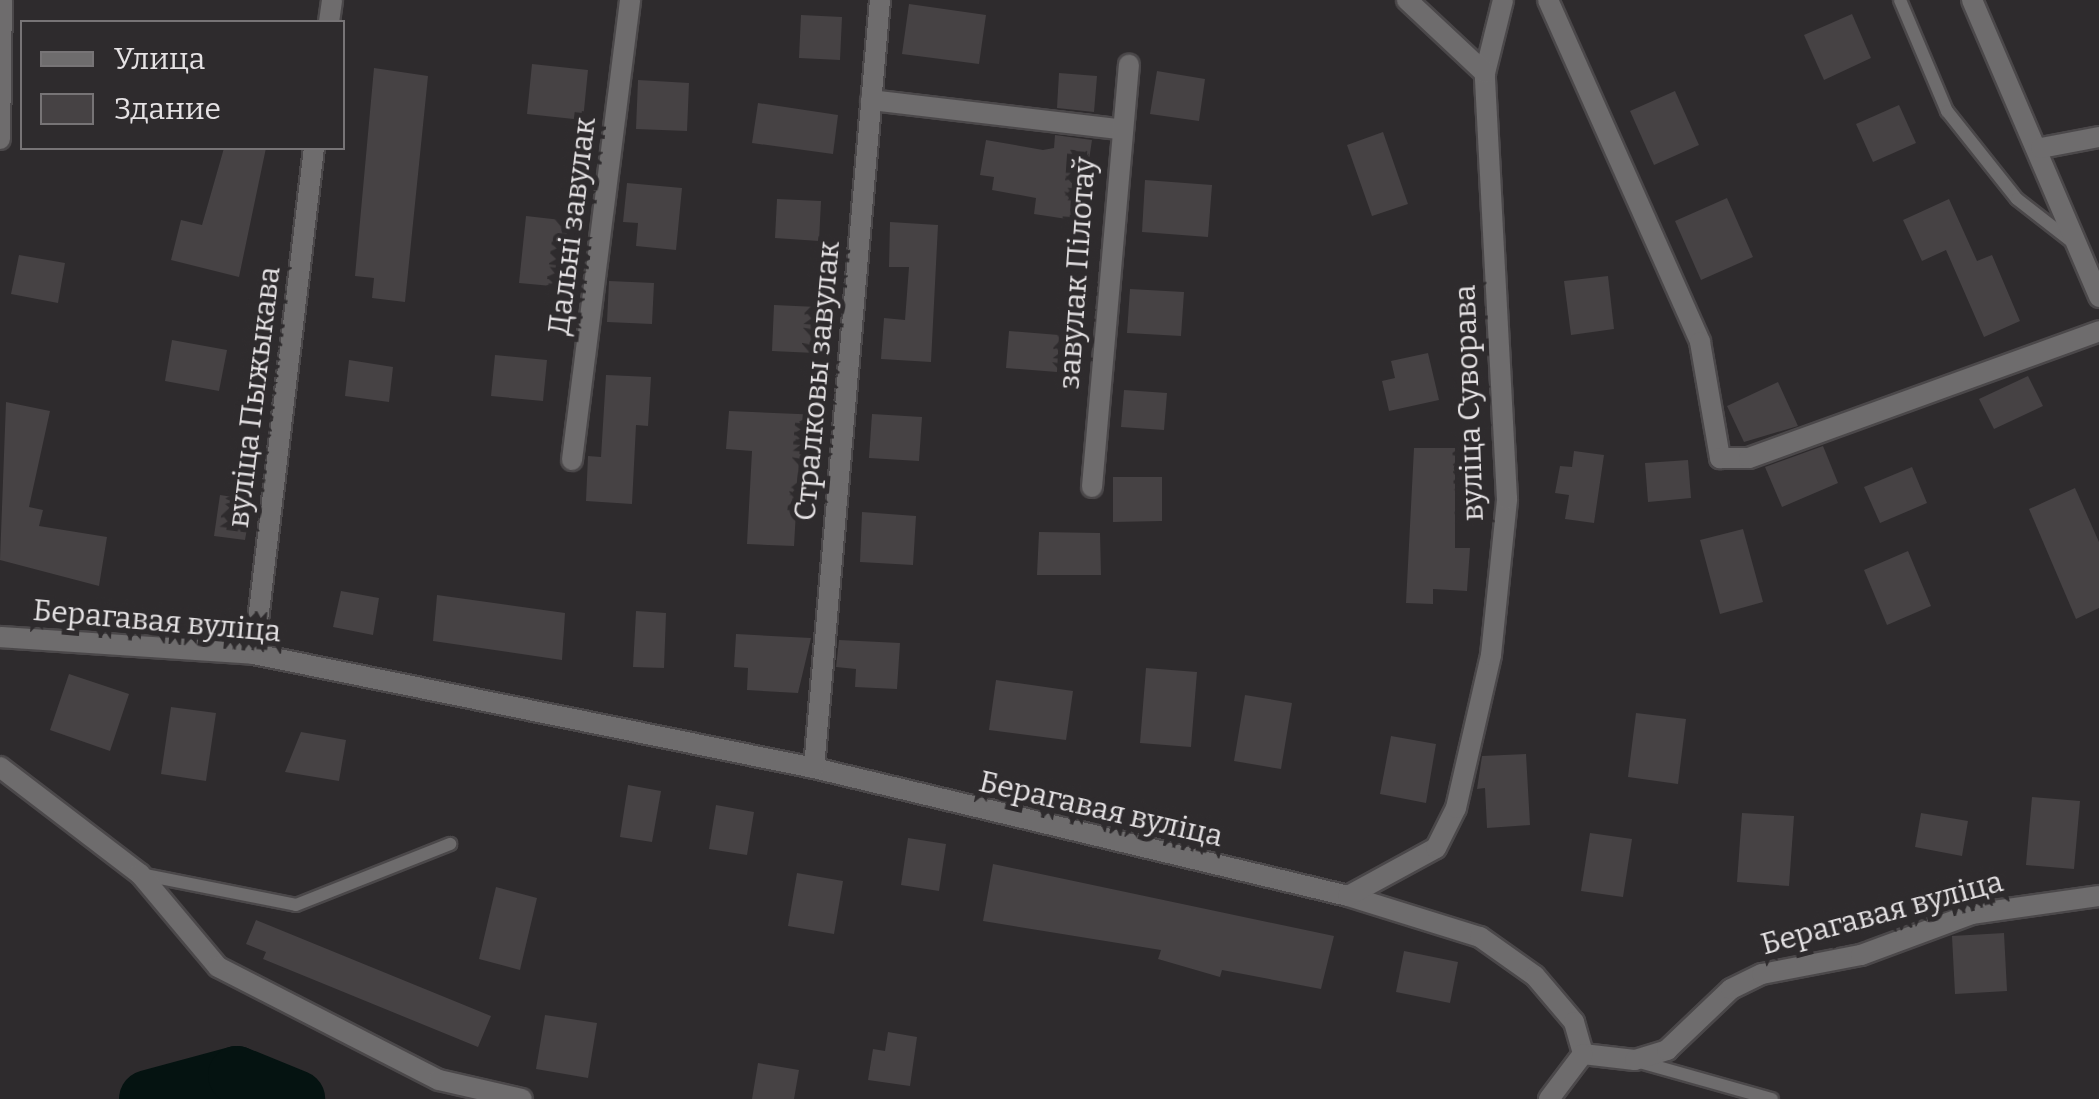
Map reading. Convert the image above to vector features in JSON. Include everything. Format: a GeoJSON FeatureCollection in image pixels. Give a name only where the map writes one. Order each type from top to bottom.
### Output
{"type":"FeatureCollection","features":[{"type":"Feature","properties":{"kind":"street"},"geometry":{"type":"LineString","coordinates":[[0,139],[2,0]]}},
{"type":"Feature","properties":{"kind":"street","name":"Дальні завулак"},"geometry":{"type":"LineString","coordinates":[[572,460],[630,0]]}},
{"type":"Feature","properties":{"kind":"street","name":"Стралковы завулак"},"geometry":{"type":"LineString","coordinates":[[814,768],[880,0]]}},
{"type":"Feature","properties":{"kind":"street"},"geometry":{"type":"LineString","coordinates":[[1407,0],[1485,73]]}},
{"type":"Feature","properties":{"kind":"street","name":"вуліца Суворава"},"geometry":{"type":"LineString","coordinates":[[1348,896],[1436,848],[1456,808],[1491,655],[1508,499],[1485,73],[1503,0]]}},
{"type":"Feature","properties":{"kind":"street"},"geometry":{"type":"LineString","coordinates":[[1548,0],[1700,342],[1720,458],[1749,458],[2099,331]]}},
{"type":"Feature","properties":{"kind":"street"},"geometry":{"type":"LineString","coordinates":[[1972,0],[2041,148],[2099,297]]}},
{"type":"Feature","properties":{"kind":"street","name":"завулак Пілотаў"},"geometry":{"type":"LineString","coordinates":[[1092,486],[1116,129],[1129,65]]}},
{"type":"Feature","properties":{"kind":"street"},"geometry":{"type":"LineString","coordinates":[[871,100],[1116,129]]}},
{"type":"Feature","properties":{"kind":"street"},"geometry":{"type":"LineString","coordinates":[[2041,148],[2099,136]]}},
{"type":"Feature","properties":{"kind":"street","name":"вуліца Пыжыкава"},"geometry":{"type":"LineString","coordinates":[[254,654],[314,150]]}},
{"type":"Feature","properties":{"kind":"street","name":"Берагавая вуліца"},"geometry":{"type":"LineString","coordinates":[[0,638],[254,654],[814,768],[1348,896],[1480,937],[1534,976],[1574,1022],[1583,1054]]}},
{"type":"Feature","properties":{"kind":"street"},"geometry":{"type":"LineString","coordinates":[[0,768],[140,874],[218,967],[439,1080],[522,1099]]}},
{"type":"Feature","properties":{"kind":"street","name":"Берагавая вуліца"},"geometry":{"type":"LineString","coordinates":[[1635,1060],[1667,1050],[1731,989],[1762,974],[1861,955],[1972,914],[2099,896]]}},
{"type":"Feature","properties":{"kind":"street"},"geometry":{"type":"LineString","coordinates":[[1549,1099],[1583,1054],[1635,1060]]}},
{"type":"Feature","properties":{"kind":"lane"},"geometry":{"type":"LineString","coordinates":[[1900,0],[1947,111],[2017,198],[2079,247]]}},
{"type":"Feature","properties":{"kind":"lane"},"geometry":{"type":"LineString","coordinates":[[140,874],[296,905],[450,844]]}},
{"type":"Feature","properties":{"kind":"lane"},"geometry":{"type":"LineString","coordinates":[[1635,1060],[1772,1099]]}},
{"type":"Feature","properties":{"kind":"building"},"geometry":{"type":"Polygon","coordinates":[[[909,4],[986,15],[979,64],[902,54],[909,4]]]}},
{"type":"Feature","properties":{"kind":"building"},"geometry":{"type":"Polygon","coordinates":[[[1852,14],[1871,58],[1824,80],[1804,35],[1852,14]]]}},
{"type":"Feature","properties":{"kind":"building"},"geometry":{"type":"Polygon","coordinates":[[[801,15],[842,17],[840,60],[799,58],[801,15]]]}},
{"type":"Feature","properties":{"kind":"building"},"geometry":{"type":"Polygon","coordinates":[[[532,64],[588,70],[583,120],[527,114],[532,64]]]}},
{"type":"Feature","properties":{"kind":"building"},"geometry":{"type":"Polygon","coordinates":[[[374,68],[428,76],[405,302],[372,298],[374,278],[355,276],[374,68]]]}},
{"type":"Feature","properties":{"kind":"building"},"geometry":{"type":"Polygon","coordinates":[[[1157,71],[1205,79],[1199,121],[1150,114],[1157,71]]]}},
{"type":"Feature","properties":{"kind":"building"},"geometry":{"type":"Polygon","coordinates":[[[1059,73],[1097,76],[1094,112],[1057,108],[1059,73]]]}},
{"type":"Feature","properties":{"kind":"building"},"geometry":{"type":"Polygon","coordinates":[[[638,80],[689,83],[687,131],[636,129],[638,80]]]}},
{"type":"Feature","properties":{"kind":"building"},"geometry":{"type":"Polygon","coordinates":[[[1675,91],[1699,145],[1654,165],[1630,111],[1675,91]]]}},
{"type":"Feature","properties":{"kind":"building"},"geometry":{"type":"Polygon","coordinates":[[[758,103],[838,115],[833,154],[752,143],[758,103]]]}},
{"type":"Feature","properties":{"kind":"building"},"geometry":{"type":"Polygon","coordinates":[[[1899,105],[1916,143],[1873,162],[1856,124],[1899,105]]]}},
{"type":"Feature","properties":{"kind":"building"},"geometry":{"type":"Polygon","coordinates":[[[1383,132],[1408,204],[1372,216],[1347,145],[1383,132]]]}},
{"type":"Feature","properties":{"kind":"building"},"geometry":{"type":"Polygon","coordinates":[[[1055,135],[1092,140],[1080,221],[1034,214],[1036,198],[992,190],[994,177],[980,175],[986,140],[1043,150],[1054,148],[1055,135]]]}},
{"type":"Feature","properties":{"kind":"building"},"geometry":{"type":"Polygon","coordinates":[[[223,150],[266,150],[239,277],[171,260],[181,220],[202,225],[223,150]]]}},
{"type":"Feature","properties":{"kind":"building"},"geometry":{"type":"Polygon","coordinates":[[[1145,180],[1212,185],[1208,237],[1142,232],[1145,180]]]}},
{"type":"Feature","properties":{"kind":"building"},"geometry":{"type":"Polygon","coordinates":[[[627,183],[682,188],[676,250],[636,246],[638,223],[623,222],[627,183]]]}},
{"type":"Feature","properties":{"kind":"building"},"geometry":{"type":"Polygon","coordinates":[[[1727,198],[1753,257],[1701,280],[1675,221],[1727,198]]]}},
{"type":"Feature","properties":{"kind":"building"},"geometry":{"type":"Polygon","coordinates":[[[777,199],[821,201],[819,241],[775,238],[777,199]]]}},
{"type":"Feature","properties":{"kind":"building"},"geometry":{"type":"Polygon","coordinates":[[[1949,199],[1977,261],[1992,255],[2020,321],[1984,337],[1946,250],[1922,261],[1903,220],[1949,199]]]}},
{"type":"Feature","properties":{"kind":"building"},"geometry":{"type":"Polygon","coordinates":[[[526,216],[579,222],[573,288],[519,283],[526,216]]]}},
{"type":"Feature","properties":{"kind":"building"},"geometry":{"type":"Polygon","coordinates":[[[890,222],[938,225],[931,362],[881,359],[884,318],[905,320],[909,267],[889,267],[890,222]]]}},
{"type":"Feature","properties":{"kind":"building"},"geometry":{"type":"Polygon","coordinates":[[[19,255],[65,263],[58,303],[11,294],[19,255]]]}},
{"type":"Feature","properties":{"kind":"building"},"geometry":{"type":"Polygon","coordinates":[[[1608,276],[1614,329],[1571,335],[1564,281],[1608,276]]]}},
{"type":"Feature","properties":{"kind":"building"},"geometry":{"type":"Polygon","coordinates":[[[609,281],[654,283],[652,324],[607,322],[609,281]]]}},
{"type":"Feature","properties":{"kind":"building"},"geometry":{"type":"Polygon","coordinates":[[[1130,289],[1184,292],[1181,336],[1127,333],[1130,289]]]}},
{"type":"Feature","properties":{"kind":"building"},"geometry":{"type":"Polygon","coordinates":[[[774,305],[817,307],[815,353],[772,351],[774,305]]]}},
{"type":"Feature","properties":{"kind":"building"},"geometry":{"type":"Polygon","coordinates":[[[1009,331],[1059,335],[1057,372],[1006,368],[1009,331]]]}},
{"type":"Feature","properties":{"kind":"building"},"geometry":{"type":"Polygon","coordinates":[[[172,340],[227,350],[219,391],[165,381],[172,340]]]}},
{"type":"Feature","properties":{"kind":"building"},"geometry":{"type":"Polygon","coordinates":[[[1428,353],[1439,400],[1389,411],[1382,381],[1395,378],[1391,361],[1428,353]]]}},
{"type":"Feature","properties":{"kind":"building"},"geometry":{"type":"Polygon","coordinates":[[[495,355],[547,360],[543,401],[491,396],[495,355]]]}},
{"type":"Feature","properties":{"kind":"building"},"geometry":{"type":"Polygon","coordinates":[[[349,360],[393,367],[389,402],[345,396],[349,360]]]}},
{"type":"Feature","properties":{"kind":"building"},"geometry":{"type":"Polygon","coordinates":[[[606,375],[651,377],[648,426],[636,425],[632,504],[586,501],[588,456],[601,457],[606,375]]]}},
{"type":"Feature","properties":{"kind":"building"},"geometry":{"type":"Polygon","coordinates":[[[2028,376],[2043,406],[1994,429],[1979,399],[2028,376]]]}},
{"type":"Feature","properties":{"kind":"building"},"geometry":{"type":"Polygon","coordinates":[[[1778,382],[1798,426],[1744,442],[1727,406],[1778,382]]]}},
{"type":"Feature","properties":{"kind":"building"},"geometry":{"type":"Polygon","coordinates":[[[1124,390],[1167,393],[1164,430],[1121,427],[1124,390]]]}},
{"type":"Feature","properties":{"kind":"building"},"geometry":{"type":"Polygon","coordinates":[[[6,402],[50,411],[29,507],[43,510],[39,526],[107,537],[99,586],[0,560],[6,402]]]}},
{"type":"Feature","properties":{"kind":"building"},"geometry":{"type":"Polygon","coordinates":[[[729,411],[822,415],[819,461],[799,459],[794,546],[747,544],[752,451],[726,449],[729,411]]]}},
{"type":"Feature","properties":{"kind":"building"},"geometry":{"type":"Polygon","coordinates":[[[872,414],[922,417],[919,461],[869,458],[872,414]]]}},
{"type":"Feature","properties":{"kind":"building"},"geometry":{"type":"Polygon","coordinates":[[[1823,446],[1838,483],[1782,507],[1765,467],[1823,446]]]}},
{"type":"Feature","properties":{"kind":"building"},"geometry":{"type":"Polygon","coordinates":[[[1414,448],[1455,448],[1455,548],[1470,548],[1467,591],[1433,589],[1433,604],[1406,603],[1414,448]]]}},
{"type":"Feature","properties":{"kind":"building"},"geometry":{"type":"Polygon","coordinates":[[[1574,451],[1604,455],[1594,523],[1565,519],[1569,495],[1555,493],[1560,466],[1572,467],[1574,451]]]}},
{"type":"Feature","properties":{"kind":"building"},"geometry":{"type":"Polygon","coordinates":[[[1688,460],[1691,498],[1648,502],[1645,463],[1688,460]]]}},
{"type":"Feature","properties":{"kind":"building"},"geometry":{"type":"Polygon","coordinates":[[[1912,467],[1927,503],[1880,523],[1864,487],[1912,467]]]}},
{"type":"Feature","properties":{"kind":"building"},"geometry":{"type":"Polygon","coordinates":[[[1113,477],[1162,477],[1162,521],[1113,522],[1113,477]]]}},
{"type":"Feature","properties":{"kind":"building"},"geometry":{"type":"Polygon","coordinates":[[[2075,488],[2099,542],[2099,608],[2076,619],[2029,509],[2075,488]]]}},
{"type":"Feature","properties":{"kind":"building"},"geometry":{"type":"Polygon","coordinates":[[[220,495],[252,500],[245,540],[214,536],[220,495]]]}},
{"type":"Feature","properties":{"kind":"building"},"geometry":{"type":"Polygon","coordinates":[[[862,512],[916,516],[913,565],[860,562],[862,512]]]}},
{"type":"Feature","properties":{"kind":"building"},"geometry":{"type":"Polygon","coordinates":[[[1743,529],[1763,602],[1720,614],[1700,540],[1743,529]]]}},
{"type":"Feature","properties":{"kind":"building"},"geometry":{"type":"Polygon","coordinates":[[[1039,532],[1100,533],[1101,575],[1037,575],[1039,532]]]}},
{"type":"Feature","properties":{"kind":"building"},"geometry":{"type":"Polygon","coordinates":[[[1908,551],[1931,606],[1887,625],[1864,570],[1908,551]]]}},
{"type":"Feature","properties":{"kind":"building"},"geometry":{"type":"Polygon","coordinates":[[[341,591],[379,598],[373,635],[333,627],[341,591]]]}},
{"type":"Feature","properties":{"kind":"building"},"geometry":{"type":"Polygon","coordinates":[[[437,595],[565,613],[562,660],[433,641],[437,595]]]}},
{"type":"Feature","properties":{"kind":"building"},"geometry":{"type":"Polygon","coordinates":[[[636,611],[666,613],[664,668],[633,667],[636,611]]]}},
{"type":"Feature","properties":{"kind":"building"},"geometry":{"type":"Polygon","coordinates":[[[736,634],[811,638],[798,693],[747,690],[748,668],[734,667],[736,634]]]}},
{"type":"Feature","properties":{"kind":"building"},"geometry":{"type":"Polygon","coordinates":[[[839,640],[900,643],[897,689],[855,687],[856,669],[836,667],[839,640]]]}},
{"type":"Feature","properties":{"kind":"building"},"geometry":{"type":"Polygon","coordinates":[[[1146,668],[1197,672],[1191,747],[1140,743],[1146,668]]]}},
{"type":"Feature","properties":{"kind":"building"},"geometry":{"type":"Polygon","coordinates":[[[69,674],[129,694],[110,751],[50,730],[69,674]]]}},
{"type":"Feature","properties":{"kind":"building"},"geometry":{"type":"Polygon","coordinates":[[[996,680],[1073,691],[1066,740],[989,730],[996,680]]]}},
{"type":"Feature","properties":{"kind":"building"},"geometry":{"type":"Polygon","coordinates":[[[1245,695],[1292,703],[1281,769],[1234,761],[1245,695]]]}},
{"type":"Feature","properties":{"kind":"building"},"geometry":{"type":"Polygon","coordinates":[[[171,707],[216,713],[206,781],[161,774],[171,707]]]}},
{"type":"Feature","properties":{"kind":"building"},"geometry":{"type":"Polygon","coordinates":[[[1636,713],[1686,719],[1678,784],[1628,777],[1636,713]]]}},
{"type":"Feature","properties":{"kind":"building"},"geometry":{"type":"Polygon","coordinates":[[[301,732],[346,740],[339,781],[285,772],[301,732]]]}},
{"type":"Feature","properties":{"kind":"building"},"geometry":{"type":"Polygon","coordinates":[[[1391,736],[1436,744],[1426,803],[1380,794],[1391,736]]]}},
{"type":"Feature","properties":{"kind":"building"},"geometry":{"type":"Polygon","coordinates":[[[1526,754],[1530,825],[1487,828],[1485,788],[1477,789],[1482,756],[1526,754]]]}},
{"type":"Feature","properties":{"kind":"building"},"geometry":{"type":"Polygon","coordinates":[[[628,785],[661,791],[652,842],[620,837],[628,785]]]}},
{"type":"Feature","properties":{"kind":"building"},"geometry":{"type":"Polygon","coordinates":[[[2032,797],[2080,801],[2074,869],[2026,865],[2032,797]]]}},
{"type":"Feature","properties":{"kind":"building"},"geometry":{"type":"Polygon","coordinates":[[[716,805],[754,812],[747,855],[709,849],[716,805]]]}},
{"type":"Feature","properties":{"kind":"building"},"geometry":{"type":"Polygon","coordinates":[[[1742,813],[1794,816],[1789,886],[1737,882],[1742,813]]]}},
{"type":"Feature","properties":{"kind":"building"},"geometry":{"type":"Polygon","coordinates":[[[1921,813],[1968,821],[1962,856],[1915,847],[1921,813]]]}},
{"type":"Feature","properties":{"kind":"building"},"geometry":{"type":"Polygon","coordinates":[[[1590,833],[1632,839],[1623,897],[1581,891],[1590,833]]]}},
{"type":"Feature","properties":{"kind":"building"},"geometry":{"type":"Polygon","coordinates":[[[908,838],[946,844],[939,891],[901,885],[908,838]]]}},
{"type":"Feature","properties":{"kind":"building"},"geometry":{"type":"Polygon","coordinates":[[[993,864],[1334,936],[1321,989],[1222,970],[1220,977],[1158,959],[1161,950],[983,921],[993,864]]]}},
{"type":"Feature","properties":{"kind":"building"},"geometry":{"type":"Polygon","coordinates":[[[797,873],[843,881],[834,934],[788,926],[797,873]]]}},
{"type":"Feature","properties":{"kind":"building"},"geometry":{"type":"Polygon","coordinates":[[[496,887],[537,898],[520,970],[479,959],[496,887]]]}},
{"type":"Feature","properties":{"kind":"building"},"geometry":{"type":"Polygon","coordinates":[[[256,920],[491,1016],[478,1047],[263,959],[266,952],[246,944],[256,920]]]}},
{"type":"Feature","properties":{"kind":"building"},"geometry":{"type":"Polygon","coordinates":[[[2004,933],[2007,991],[1955,994],[1952,936],[2004,933]]]}},
{"type":"Feature","properties":{"kind":"building"},"geometry":{"type":"Polygon","coordinates":[[[1404,951],[1458,962],[1450,1003],[1396,992],[1404,951]]]}},
{"type":"Feature","properties":{"kind":"building"},"geometry":{"type":"Polygon","coordinates":[[[545,1015],[597,1023],[588,1078],[536,1069],[545,1015]]]}},
{"type":"Feature","properties":{"kind":"building"},"geometry":{"type":"Polygon","coordinates":[[[888,1032],[917,1037],[910,1086],[868,1080],[873,1049],[885,1051],[888,1032]]]}},
{"type":"Feature","properties":{"kind":"building"},"geometry":{"type":"Polygon","coordinates":[[[758,1063],[799,1070],[794,1099],[752,1099],[758,1063]]]}},
{"type":"Feature","properties":{"kind":"waterway"},"geometry":{"type":"LineString","coordinates":[[148,1099],[237,1075],[296,1099]]}}]}
